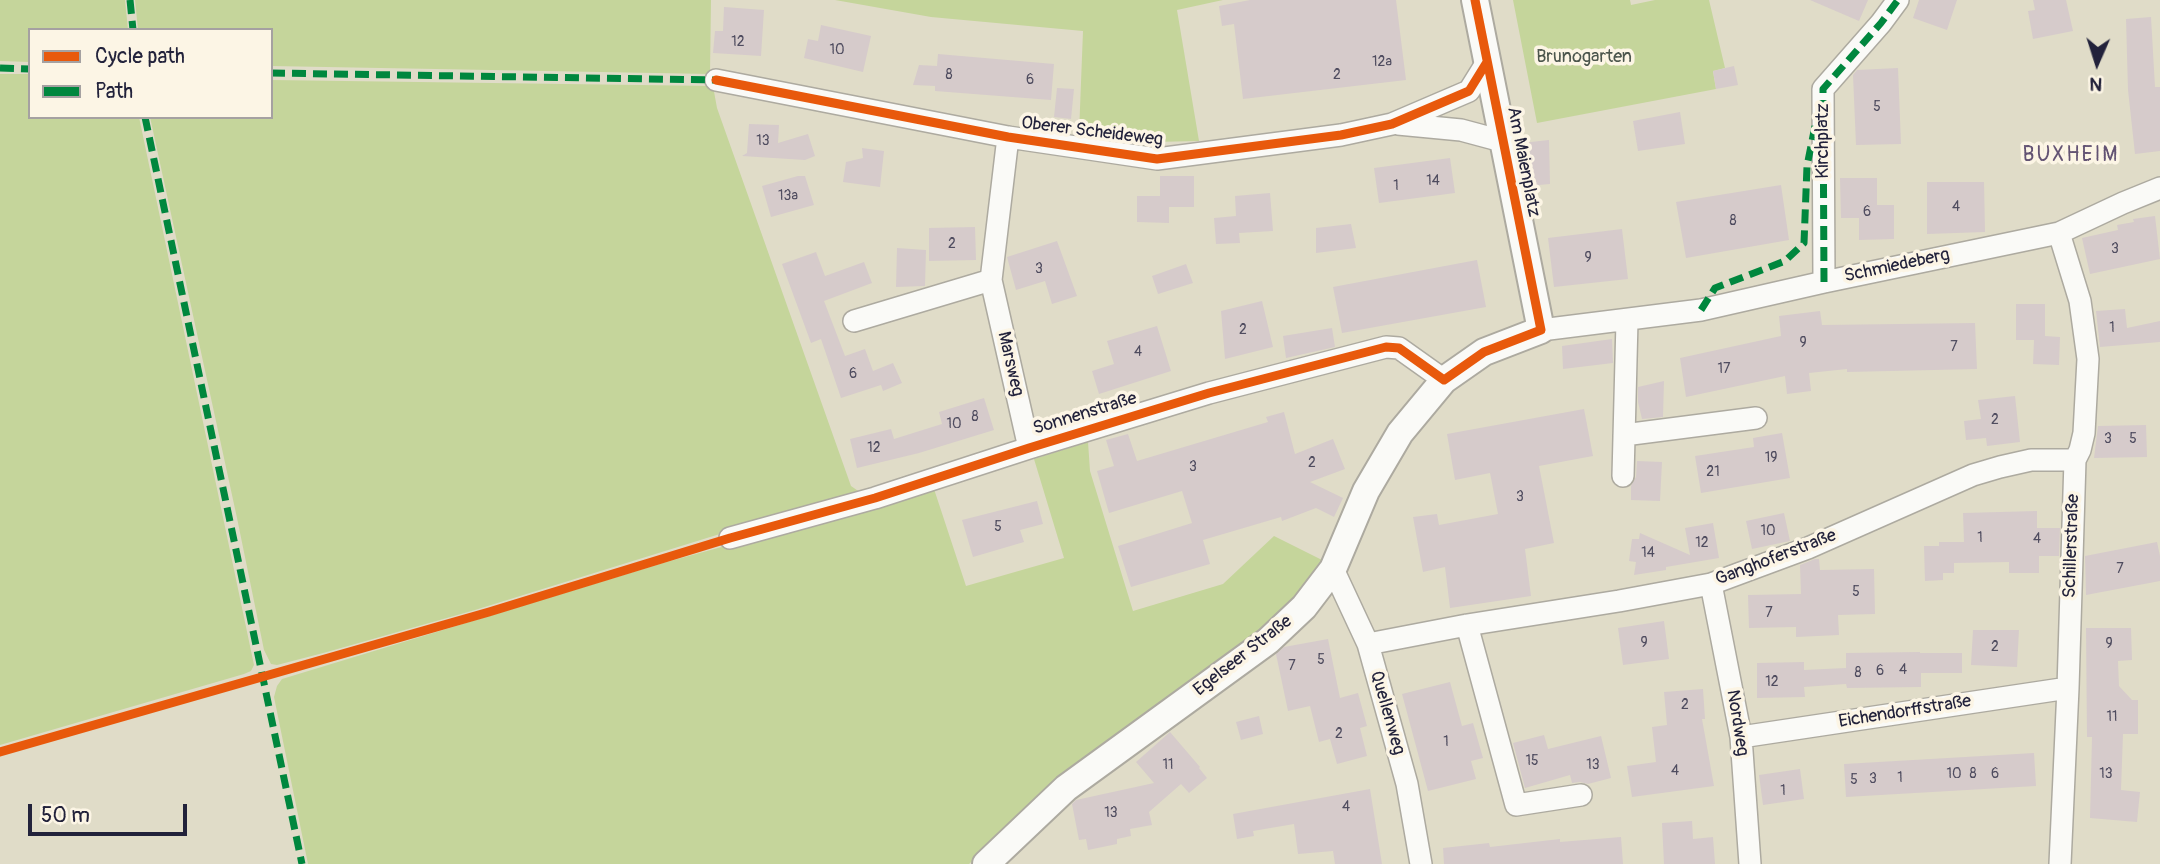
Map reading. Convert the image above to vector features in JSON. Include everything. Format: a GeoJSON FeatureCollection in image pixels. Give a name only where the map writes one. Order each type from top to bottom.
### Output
{"type":"FeatureCollection","features":[{"type":"Feature","properties":{"kind":"street","name":"Am Maienplatz"},"geometry":{"type":"LineString","coordinates":[[1475,0],[1541,330]]}},
{"type":"Feature","properties":{"kind":"street"},"geometry":{"type":"LineString","coordinates":[[1881,23],[1885,0]]}},
{"type":"Feature","properties":{"kind":"street","name":"Kirchplatz"},"geometry":{"type":"LineString","coordinates":[[1824,282],[1823,89],[1898,0]]}},
{"type":"Feature","properties":{"kind":"street","name":"Oberer Scheideweg"},"geometry":{"type":"LineString","coordinates":[[716,80],[1008,137],[1157,159],[1341,135],[1392,124],[1469,91],[1487,62]]}},
{"type":"Feature","properties":{"kind":"street","name":"Oberer Scheideweg"},"geometry":{"type":"LineString","coordinates":[[1392,124],[1461,130],[1502,141]]}},
{"type":"Feature","properties":{"kind":"street","name":"Marsweg"},"geometry":{"type":"LineString","coordinates":[[1008,137],[991,280],[1029,448]]}},
{"type":"Feature","properties":{"kind":"street","name":"Schmiedeberg"},"geometry":{"type":"LineString","coordinates":[[1541,330],[1702,310],[2059,233],[2123,202],[2160,188]]}},
{"type":"Feature","properties":{"kind":"street","name":"Schillerstraße"},"geometry":{"type":"LineString","coordinates":[[2059,233],[2080,301],[2088,349],[2084,433],[2075,460],[2060,864]]}},
{"type":"Feature","properties":{"kind":"street"},"geometry":{"type":"LineString","coordinates":[[854,321],[991,280]]}},
{"type":"Feature","properties":{"kind":"street"},"geometry":{"type":"LineString","coordinates":[[1623,476],[1627,321]]}},
{"type":"Feature","properties":{"kind":"street","name":"Egelseer Straße"},"geometry":{"type":"LineString","coordinates":[[986,864],[1066,788],[1268,641],[1304,607],[1333,569],[1366,491],[1400,433],[1444,380],[1484,352],[1541,330]]}},
{"type":"Feature","properties":{"kind":"street","name":"Sonnenstraße"},"geometry":{"type":"LineString","coordinates":[[730,538],[875,498],[1209,393],[1386,347],[1399,348],[1410,354],[1444,380]]}},
{"type":"Feature","properties":{"kind":"street"},"geometry":{"type":"LineString","coordinates":[[1624,435],[1756,418]]}},
{"type":"Feature","properties":{"kind":"street","name":"Ganghoferstraße"},"geometry":{"type":"LineString","coordinates":[[1368,644],[1711,584],[1808,548],[1973,475],[2031,460],[2075,460]]}},
{"type":"Feature","properties":{"kind":"street","name":"Quellenweg"},"geometry":{"type":"LineString","coordinates":[[1333,569],[1368,644],[1408,784],[1421,864]]}},
{"type":"Feature","properties":{"kind":"street","name":"Nordweg"},"geometry":{"type":"LineString","coordinates":[[1711,584],[1741,737],[1750,864]]}},
{"type":"Feature","properties":{"kind":"street"},"geometry":{"type":"LineString","coordinates":[[1467,625],[1505,807],[1581,795]]}},
{"type":"Feature","properties":{"kind":"street","name":"Eichendorffstraße"},"geometry":{"type":"LineString","coordinates":[[1741,737],[2068,688]]}},
{"type":"Feature","properties":{"kind":"green space"},"geometry":{"type":"Polygon","coordinates":[[[0,0],[125,0],[128,28],[28,28],[28,62],[0,61],[0,0]]]}},
{"type":"Feature","properties":{"kind":"green space"},"geometry":{"type":"Polygon","coordinates":[[[135,0],[711,0],[710,74],[273,66],[273,28],[138,28],[135,0]]]}},
{"type":"Feature","properties":{"kind":"green space"},"geometry":{"type":"Polygon","coordinates":[[[835,0],[1223,0],[1177,10],[1199,141],[1152,142],[1079,134],[1083,31],[931,17],[835,0]]]}},
{"type":"Feature","properties":{"kind":"green space","name":"Brunogarten"},"geometry":{"type":"Polygon","coordinates":[[[1513,0],[1630,0],[1631,5],[1655,0],[1709,0],[1725,68],[1713,71],[1716,89],[1537,123],[1513,0]]]}},
{"type":"Feature","properties":{"kind":"green space"},"geometry":{"type":"Polygon","coordinates":[[[0,74],[28,74],[28,119],[139,119],[254,665],[251,671],[244,674],[0,745],[0,74]]]}},
{"type":"Feature","properties":{"kind":"green space"},"geometry":{"type":"Polygon","coordinates":[[[273,80],[713,86],[717,108],[851,486],[864,495],[723,533],[475,610],[277,665],[271,664],[264,650],[150,119],[273,119],[273,80]]]}},
{"type":"Feature","properties":{"kind":"green space"},"geometry":{"type":"Polygon","coordinates":[[[1088,442],[1090,471],[1133,611],[1223,584],[1274,536],[1326,562],[1263,634],[1066,775],[969,864],[308,864],[274,697],[282,679],[663,563],[934,489],[966,586],[1064,558],[1034,459],[1088,442]]]}},
{"type":"Feature","properties":{"kind":"building"},"geometry":{"type":"Polygon","coordinates":[[[1250,0],[1396,0],[1406,80],[1243,99],[1234,24],[1222,26],[1219,6],[1250,0]]]}},
{"type":"Feature","properties":{"kind":"building"},"geometry":{"type":"Polygon","coordinates":[[[1810,0],[1868,0],[1859,21],[1810,0]]]}},
{"type":"Feature","properties":{"kind":"building"},"geometry":{"type":"Polygon","coordinates":[[[1919,0],[1957,0],[1947,30],[1913,18],[1919,0]]]}},
{"type":"Feature","properties":{"kind":"building"},"geometry":{"type":"Polygon","coordinates":[[[2033,0],[2066,0],[2073,31],[2033,39],[2028,11],[2035,10],[2033,0]]]}},
{"type":"Feature","properties":{"kind":"building"},"geometry":{"type":"Polygon","coordinates":[[[724,7],[764,10],[761,56],[713,53],[715,31],[723,31],[724,7]]]}},
{"type":"Feature","properties":{"kind":"building"},"geometry":{"type":"Polygon","coordinates":[[[2151,17],[2155,87],[2160,87],[2160,151],[2135,154],[2128,90],[2126,19],[2151,17]]]}},
{"type":"Feature","properties":{"kind":"building"},"geometry":{"type":"Polygon","coordinates":[[[821,25],[871,36],[863,72],[804,58],[808,39],[818,41],[821,25]]]}},
{"type":"Feature","properties":{"kind":"building"},"geometry":{"type":"Polygon","coordinates":[[[938,54],[1054,64],[1051,100],[935,91],[935,86],[913,85],[919,65],[937,66],[938,54]]]}},
{"type":"Feature","properties":{"kind":"building"},"geometry":{"type":"Polygon","coordinates":[[[1734,66],[1738,85],[1716,89],[1713,71],[1734,66]]]}},
{"type":"Feature","properties":{"kind":"building"},"geometry":{"type":"Polygon","coordinates":[[[1898,68],[1901,144],[1856,145],[1853,75],[1857,70],[1898,68]]]}},
{"type":"Feature","properties":{"kind":"building"},"geometry":{"type":"Polygon","coordinates":[[[1057,88],[1074,89],[1071,119],[1054,117],[1057,88]]]}},
{"type":"Feature","properties":{"kind":"building"},"geometry":{"type":"Polygon","coordinates":[[[1680,112],[1685,144],[1638,151],[1633,121],[1680,112]]]}},
{"type":"Feature","properties":{"kind":"building"},"geometry":{"type":"Polygon","coordinates":[[[749,124],[779,125],[778,143],[808,134],[815,156],[805,160],[742,156],[747,153],[749,124]]]}},
{"type":"Feature","properties":{"kind":"building"},"geometry":{"type":"Polygon","coordinates":[[[1549,140],[1550,184],[1528,186],[1522,143],[1549,140]]]}},
{"type":"Feature","properties":{"kind":"building"},"geometry":{"type":"Polygon","coordinates":[[[862,148],[884,151],[880,187],[843,182],[846,162],[863,158],[862,148]]]}},
{"type":"Feature","properties":{"kind":"building"},"geometry":{"type":"Polygon","coordinates":[[[1450,158],[1455,193],[1379,203],[1374,168],[1450,158]]]}},
{"type":"Feature","properties":{"kind":"building"},"geometry":{"type":"Polygon","coordinates":[[[805,176],[814,205],[771,217],[762,186],[805,176]]]}},
{"type":"Feature","properties":{"kind":"building"},"geometry":{"type":"Polygon","coordinates":[[[1160,176],[1194,176],[1194,207],[1169,207],[1169,223],[1137,222],[1137,196],[1160,196],[1160,176]]]}},
{"type":"Feature","properties":{"kind":"building"},"geometry":{"type":"Polygon","coordinates":[[[1840,178],[1877,178],[1877,205],[1894,205],[1894,239],[1859,240],[1859,218],[1841,218],[1840,178]]]}},
{"type":"Feature","properties":{"kind":"building"},"geometry":{"type":"Polygon","coordinates":[[[1927,182],[1984,182],[1985,232],[1927,234],[1927,182]]]}},
{"type":"Feature","properties":{"kind":"building"},"geometry":{"type":"Polygon","coordinates":[[[1781,185],[1789,240],[1686,258],[1676,202],[1781,185]]]}},
{"type":"Feature","properties":{"kind":"building"},"geometry":{"type":"Polygon","coordinates":[[[1270,193],[1273,231],[1239,233],[1240,243],[1216,244],[1214,218],[1236,216],[1235,196],[1270,193]]]}},
{"type":"Feature","properties":{"kind":"building"},"geometry":{"type":"Polygon","coordinates":[[[2155,216],[2160,259],[2090,274],[2082,238],[2118,230],[2117,225],[2134,222],[2133,219],[2155,216]]]}},
{"type":"Feature","properties":{"kind":"building"},"geometry":{"type":"Polygon","coordinates":[[[1351,224],[1356,248],[1316,253],[1316,228],[1351,224]]]}},
{"type":"Feature","properties":{"kind":"building"},"geometry":{"type":"Polygon","coordinates":[[[975,227],[976,260],[929,261],[929,228],[975,227]]]}},
{"type":"Feature","properties":{"kind":"building"},"geometry":{"type":"Polygon","coordinates":[[[1622,229],[1628,279],[1554,287],[1548,238],[1622,229]]]}},
{"type":"Feature","properties":{"kind":"building"},"geometry":{"type":"Polygon","coordinates":[[[1057,241],[1077,296],[1052,304],[1045,281],[1016,290],[1007,257],[1057,241]]]}},
{"type":"Feature","properties":{"kind":"building"},"geometry":{"type":"Polygon","coordinates":[[[897,248],[926,250],[925,286],[896,287],[897,248]]]}},
{"type":"Feature","properties":{"kind":"building"},"geometry":{"type":"Polygon","coordinates":[[[816,252],[825,276],[864,262],[872,283],[824,301],[845,356],[865,349],[873,371],[893,363],[902,383],[883,391],[881,385],[841,398],[821,339],[811,343],[782,264],[816,252]]]}},
{"type":"Feature","properties":{"kind":"building"},"geometry":{"type":"Polygon","coordinates":[[[1477,260],[1486,307],[1342,333],[1333,287],[1477,260]]]}},
{"type":"Feature","properties":{"kind":"building"},"geometry":{"type":"Polygon","coordinates":[[[1186,264],[1193,283],[1158,294],[1152,276],[1186,264]]]}},
{"type":"Feature","properties":{"kind":"building"},"geometry":{"type":"Polygon","coordinates":[[[1262,301],[1273,347],[1225,359],[1221,311],[1262,301]]]}},
{"type":"Feature","properties":{"kind":"building"},"geometry":{"type":"Polygon","coordinates":[[[2016,304],[2045,304],[2045,336],[2060,337],[2059,365],[2033,364],[2034,340],[2016,340],[2016,304]]]}},
{"type":"Feature","properties":{"kind":"building"},"geometry":{"type":"Polygon","coordinates":[[[2125,309],[2127,328],[2160,321],[2160,342],[2100,347],[2096,311],[2125,309]]]}},
{"type":"Feature","properties":{"kind":"building"},"geometry":{"type":"Polygon","coordinates":[[[1820,311],[1822,325],[1975,323],[1977,369],[1847,372],[1847,369],[1809,373],[1811,391],[1787,394],[1785,376],[1686,397],[1680,358],[1781,336],[1779,316],[1820,311]]]}},
{"type":"Feature","properties":{"kind":"building"},"geometry":{"type":"Polygon","coordinates":[[[1157,326],[1171,371],[1099,394],[1092,371],[1114,364],[1107,341],[1157,326]]]}},
{"type":"Feature","properties":{"kind":"building"},"geometry":{"type":"Polygon","coordinates":[[[1332,328],[1335,347],[1286,358],[1283,336],[1332,328]]]}},
{"type":"Feature","properties":{"kind":"building"},"geometry":{"type":"Polygon","coordinates":[[[1612,339],[1613,363],[1563,369],[1562,346],[1612,339]]]}},
{"type":"Feature","properties":{"kind":"building"},"geometry":{"type":"Polygon","coordinates":[[[1664,381],[1663,417],[1642,419],[1638,387],[1664,381]]]}},
{"type":"Feature","properties":{"kind":"building"},"geometry":{"type":"Polygon","coordinates":[[[2015,396],[2020,442],[1987,446],[1986,438],[1966,440],[1964,421],[1981,419],[1978,400],[2015,396]]]}},
{"type":"Feature","properties":{"kind":"building"},"geometry":{"type":"Polygon","coordinates":[[[984,398],[994,430],[919,453],[857,468],[850,439],[891,429],[894,439],[942,424],[939,412],[984,398]]]}},
{"type":"Feature","properties":{"kind":"building"},"geometry":{"type":"Polygon","coordinates":[[[1584,409],[1593,456],[1539,466],[1554,543],[1525,549],[1531,596],[1450,608],[1445,567],[1423,572],[1413,517],[1437,514],[1439,525],[1498,514],[1490,473],[1455,480],[1447,434],[1584,409]]]}},
{"type":"Feature","properties":{"kind":"building"},"geometry":{"type":"Polygon","coordinates":[[[1284,412],[1295,454],[1333,439],[1345,469],[1310,482],[1343,498],[1334,517],[1316,508],[1282,521],[1281,517],[1203,540],[1210,564],[1131,587],[1118,546],[1192,523],[1182,491],[1109,513],[1097,471],[1114,466],[1106,440],[1128,434],[1137,461],[1268,422],[1266,417],[1284,412]]]}},
{"type":"Feature","properties":{"kind":"building"},"geometry":{"type":"Polygon","coordinates":[[[2146,425],[2147,457],[2094,458],[2098,426],[2146,425]]]}},
{"type":"Feature","properties":{"kind":"building"},"geometry":{"type":"Polygon","coordinates":[[[1782,433],[1790,478],[1701,493],[1695,456],[1754,447],[1753,438],[1782,433]]]}},
{"type":"Feature","properties":{"kind":"building"},"geometry":{"type":"Polygon","coordinates":[[[1637,461],[1662,462],[1660,501],[1631,500],[1631,486],[1636,477],[1637,461]]]}},
{"type":"Feature","properties":{"kind":"building"},"geometry":{"type":"Polygon","coordinates":[[[1037,501],[1043,524],[1020,530],[1024,542],[973,557],[962,520],[1037,501]]]}},
{"type":"Feature","properties":{"kind":"building"},"geometry":{"type":"Polygon","coordinates":[[[2037,511],[2037,528],[2060,528],[2059,556],[2039,556],[2039,573],[2009,573],[2009,562],[1954,563],[1954,573],[1943,573],[1943,580],[1925,581],[1924,546],[1939,546],[1939,542],[1964,542],[1963,513],[2037,511]]]}},
{"type":"Feature","properties":{"kind":"building"},"geometry":{"type":"Polygon","coordinates":[[[1784,513],[1790,541],[1752,549],[1746,521],[1784,513]]]}},
{"type":"Feature","properties":{"kind":"building"},"geometry":{"type":"Polygon","coordinates":[[[1713,523],[1719,558],[1634,575],[1636,562],[1629,561],[1632,539],[1639,539],[1640,533],[1690,555],[1685,528],[1713,523]]]}},
{"type":"Feature","properties":{"kind":"building"},"geometry":{"type":"Polygon","coordinates":[[[2157,542],[2160,581],[2086,595],[2085,556],[2157,542]]]}},
{"type":"Feature","properties":{"kind":"building"},"geometry":{"type":"Polygon","coordinates":[[[1819,559],[1820,570],[1874,569],[1875,614],[1838,615],[1839,635],[1796,637],[1796,627],[1749,628],[1748,595],[1801,594],[1800,565],[1819,559]]]}},
{"type":"Feature","properties":{"kind":"building"},"geometry":{"type":"Polygon","coordinates":[[[1664,621],[1669,659],[1623,665],[1618,628],[1664,621]]]}},
{"type":"Feature","properties":{"kind":"building"},"geometry":{"type":"Polygon","coordinates":[[[2086,628],[2131,628],[2132,660],[2118,661],[2119,686],[2132,700],[2138,700],[2138,734],[2123,734],[2121,790],[2140,792],[2137,822],[2090,818],[2092,737],[2087,737],[2086,628]]]}},
{"type":"Feature","properties":{"kind":"building"},"geometry":{"type":"Polygon","coordinates":[[[1973,630],[2019,630],[2017,667],[1971,665],[1973,630]]]}},
{"type":"Feature","properties":{"kind":"building"},"geometry":{"type":"Polygon","coordinates":[[[1328,639],[1340,698],[1358,693],[1367,726],[1360,728],[1367,756],[1337,764],[1330,739],[1319,742],[1310,706],[1288,711],[1276,654],[1284,647],[1328,639]]]}},
{"type":"Feature","properties":{"kind":"building"},"geometry":{"type":"Polygon","coordinates":[[[1846,653],[1962,653],[1962,673],[1921,673],[1921,687],[1847,688],[1846,684],[1804,687],[1805,697],[1757,698],[1757,663],[1804,662],[1804,670],[1846,668],[1846,653]]]}},
{"type":"Feature","properties":{"kind":"building"},"geometry":{"type":"Polygon","coordinates":[[[1450,682],[1462,726],[1473,723],[1483,758],[1471,761],[1476,779],[1428,791],[1402,694],[1450,682]]]}},
{"type":"Feature","properties":{"kind":"building"},"geometry":{"type":"Polygon","coordinates":[[[1703,689],[1705,719],[1702,719],[1714,786],[1632,797],[1627,766],[1656,762],[1652,727],[1667,725],[1664,692],[1703,689]]]}},
{"type":"Feature","properties":{"kind":"building"},"geometry":{"type":"Polygon","coordinates":[[[1259,716],[1263,734],[1241,740],[1236,722],[1259,716]]]}},
{"type":"Feature","properties":{"kind":"building"},"geometry":{"type":"Polygon","coordinates":[[[1170,732],[1207,778],[1189,793],[1181,784],[1149,812],[1152,825],[1130,829],[1131,836],[1117,839],[1117,844],[1088,850],[1086,839],[1079,840],[1072,804],[1076,800],[1154,783],[1136,762],[1170,732]]]}},
{"type":"Feature","properties":{"kind":"building"},"geometry":{"type":"Polygon","coordinates":[[[1544,735],[1548,749],[1601,736],[1611,778],[1588,784],[1572,783],[1570,775],[1525,788],[1513,743],[1544,735]]]}},
{"type":"Feature","properties":{"kind":"building"},"geometry":{"type":"Polygon","coordinates":[[[2034,753],[2036,786],[1846,797],[1844,764],[2034,753]]]}},
{"type":"Feature","properties":{"kind":"building"},"geometry":{"type":"Polygon","coordinates":[[[1800,769],[1804,799],[1763,805],[1759,775],[1800,769]]]}},
{"type":"Feature","properties":{"kind":"building"},"geometry":{"type":"Polygon","coordinates":[[[1370,789],[1382,864],[1335,864],[1333,851],[1298,854],[1294,824],[1253,831],[1254,836],[1237,839],[1233,814],[1370,789]]]}},
{"type":"Feature","properties":{"kind":"building"},"geometry":{"type":"Polygon","coordinates":[[[1692,821],[1693,839],[1713,837],[1715,864],[1664,864],[1662,823],[1692,821]]]}},
{"type":"Feature","properties":{"kind":"building"},"geometry":{"type":"Polygon","coordinates":[[[1621,837],[1623,864],[1444,864],[1443,848],[1489,843],[1490,847],[1560,839],[1560,842],[1621,837]]]}},
{"type":"Feature","properties":{"kind":"marked path"},"geometry":{"type":"LineString","coordinates":[[130,0],[133,28]]}},
{"type":"Feature","properties":{"kind":"marked path"},"geometry":{"type":"LineString","coordinates":[[1824,282],[1823,89],[1898,0]]}},
{"type":"Feature","properties":{"kind":"marked path"},"geometry":{"type":"LineString","coordinates":[[0,68],[28,69]]}},
{"type":"Feature","properties":{"kind":"marked path"},"geometry":{"type":"LineString","coordinates":[[273,73],[716,80]]}},
{"type":"Feature","properties":{"kind":"marked path"},"geometry":{"type":"LineString","coordinates":[[1701,310],[1715,288],[1785,261],[1804,243],[1807,166],[1817,116]]}},
{"type":"Feature","properties":{"kind":"marked path"},"geometry":{"type":"LineString","coordinates":[[145,119],[302,864]]}},
{"type":"Feature","properties":{"kind":"cycle path"},"geometry":{"type":"LineString","coordinates":[[0,752],[875,498],[1209,393],[1386,347],[1399,348],[1444,380],[1484,352],[1541,330],[1475,0]]}},
{"type":"Feature","properties":{"kind":"cycle path"},"geometry":{"type":"LineString","coordinates":[[716,80],[1008,137],[1157,159],[1341,135],[1392,124],[1469,91],[1487,62]]}},
{"type":"Feature","properties":{"kind":"district","name":"BUXHEIM"},"geometry":{"type":"Point","coordinates":[2071,156]}}]}
